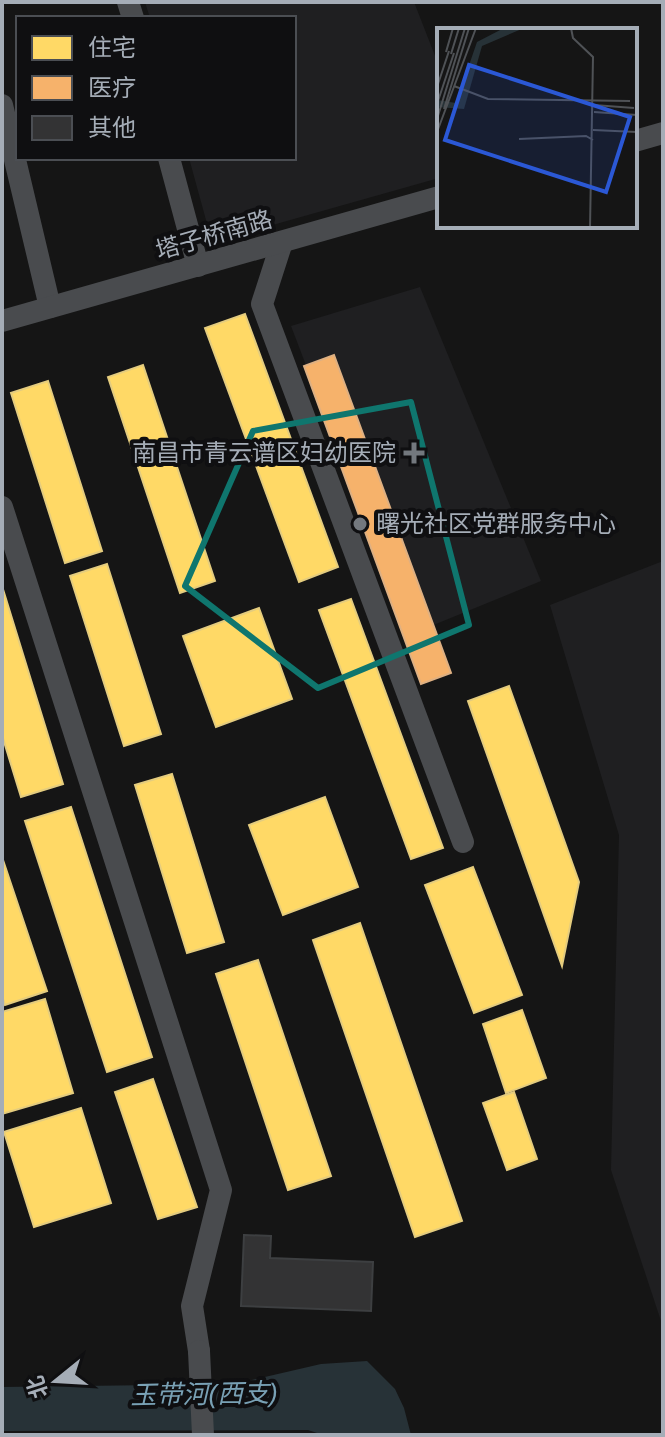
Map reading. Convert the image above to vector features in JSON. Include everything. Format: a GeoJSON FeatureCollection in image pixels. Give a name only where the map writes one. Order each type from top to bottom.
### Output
{"type":"FeatureCollection","features":[{"type":"Feature","properties":{"kind":"street"},"geometry":{"type":"LineString","coordinates":[[2,105],[50,307]]}},
{"type":"Feature","properties":{"kind":"street"},"geometry":{"type":"LineString","coordinates":[[637,140],[663,133]]}},
{"type":"Feature","properties":{"kind":"street"},"geometry":{"type":"LineString","coordinates":[[170,160],[198,266]]}},
{"type":"Feature","properties":{"kind":"street","name":"塔子桥南路"},"geometry":{"type":"LineString","coordinates":[[2,321],[437,198]]}},
{"type":"Feature","properties":{"kind":"street"},"geometry":{"type":"LineString","coordinates":[[282,242],[262,304],[463,842]]}},
{"type":"Feature","properties":{"kind":"street"},"geometry":{"type":"LineString","coordinates":[[2,507],[221,1190],[192,1306],[199,1351],[203,1435]]}},
{"type":"Feature","properties":{"kind":"highlighted area"},"geometry":{"type":"Polygon","coordinates":[[[411,402],[469,625],[318,688],[185,586],[253,431],[411,402]]]}},
{"type":"Feature","properties":{"kind":"shaded area"},"geometry":{"type":"Polygon","coordinates":[[[145,2],[414,2],[437,61],[437,179],[212,242],[190,160],[296,160],[296,16],[149,16],[145,2]]]}},
{"type":"Feature","properties":{"kind":"shaded area","name":"南昌市青云谱区妇幼医院"},"geometry":{"type":"Polygon","coordinates":[[[420,287],[541,581],[409,635],[291,326],[420,287]]]}},
{"type":"Feature","properties":{"kind":"shaded area"},"geometry":{"type":"Polygon","coordinates":[[[663,561],[663,1327],[611,1170],[619,835],[550,605],[663,561]]]}},
{"type":"Feature","properties":{"kind":"water","name":"玉带河(西支)"},"geometry":{"type":"Polygon","coordinates":[[[367,1361],[395,1389],[411,1435],[323,1435],[308,1430],[2,1431],[2,1387],[235,1384],[321,1364],[367,1361]]]}},
{"type":"Feature","properties":{"kind":"building: 住宅"},"geometry":{"type":"Polygon","coordinates":[[[245,314],[338,567],[299,582],[205,328],[245,314]]]}},
{"type":"Feature","properties":{"kind":"building: 住宅"},"geometry":{"type":"Polygon","coordinates":[[[143,365],[215,581],[180,593],[108,377],[143,365]]]}},
{"type":"Feature","properties":{"kind":"building: 住宅"},"geometry":{"type":"Polygon","coordinates":[[[48,381],[102,551],[65,563],[11,393],[48,381]]]}},
{"type":"Feature","properties":{"kind":"building: 住宅"},"geometry":{"type":"Polygon","coordinates":[[[107,564],[161,734],[124,746],[70,576],[107,564]]]}},
{"type":"Feature","properties":{"kind":"building: 住宅"},"geometry":{"type":"Polygon","coordinates":[[[2,586],[63,784],[21,797],[2,735],[2,586]]]}},
{"type":"Feature","properties":{"kind":"building: 住宅"},"geometry":{"type":"Polygon","coordinates":[[[351,599],[443,848],[411,859],[319,610],[351,599]]]}},
{"type":"Feature","properties":{"kind":"building: 住宅"},"geometry":{"type":"Polygon","coordinates":[[[259,608],[292,699],[216,727],[183,636],[259,608]]]}},
{"type":"Feature","properties":{"kind":"building: 住宅"},"geometry":{"type":"Polygon","coordinates":[[[509,686],[579,882],[562,966],[468,701],[509,686]]]}},
{"type":"Feature","properties":{"kind":"building: 住宅"},"geometry":{"type":"Polygon","coordinates":[[[172,774],[224,942],[187,953],[135,785],[172,774]]]}},
{"type":"Feature","properties":{"kind":"building: 住宅"},"geometry":{"type":"Polygon","coordinates":[[[325,797],[358,887],[283,915],[249,825],[325,797]]]}},
{"type":"Feature","properties":{"kind":"building: 住宅"},"geometry":{"type":"Polygon","coordinates":[[[71,807],[152,1057],[107,1072],[25,821],[71,807]]]}},
{"type":"Feature","properties":{"kind":"building: 住宅"},"geometry":{"type":"Polygon","coordinates":[[[2,857],[47,991],[5,1005],[2,996],[2,857]]]}},
{"type":"Feature","properties":{"kind":"building: 住宅"},"geometry":{"type":"Polygon","coordinates":[[[473,867],[522,995],[474,1013],[425,885],[473,867]]]}},
{"type":"Feature","properties":{"kind":"building: 住宅"},"geometry":{"type":"Polygon","coordinates":[[[360,923],[462,1221],[415,1237],[313,940],[360,923]]]}},
{"type":"Feature","properties":{"kind":"building: 住宅"},"geometry":{"type":"Polygon","coordinates":[[[258,960],[331,1176],[288,1190],[216,974],[258,960]]]}},
{"type":"Feature","properties":{"kind":"building: 住宅"},"geometry":{"type":"Polygon","coordinates":[[[45,999],[73,1093],[2,1114],[2,1012],[45,999]]]}},
{"type":"Feature","properties":{"kind":"building: 住宅"},"geometry":{"type":"Polygon","coordinates":[[[522,1010],[546,1078],[506,1093],[483,1024],[522,1010]]]}},
{"type":"Feature","properties":{"kind":"building: 住宅"},"geometry":{"type":"Polygon","coordinates":[[[153,1079],[197,1207],[158,1219],[115,1092],[153,1079]]]}},
{"type":"Feature","properties":{"kind":"building: 住宅"},"geometry":{"type":"Polygon","coordinates":[[[514,1092],[537,1159],[507,1170],[483,1103],[514,1092]]]}},
{"type":"Feature","properties":{"kind":"building: 住宅"},"geometry":{"type":"Polygon","coordinates":[[[81,1108],[111,1203],[34,1227],[4,1132],[81,1108]]]}},
{"type":"Feature","properties":{"kind":"building: 医疗"},"geometry":{"type":"Polygon","coordinates":[[[334,355],[451,673],[421,684],[304,366],[334,355]]]}},
{"type":"Feature","properties":{"kind":"building: 其他"},"geometry":{"type":"Polygon","coordinates":[[[244,1235],[271,1236],[270,1258],[373,1262],[371,1311],[241,1306],[244,1235]]]}},
{"type":"Feature","properties":{"kind":"place","name":"南昌市青云谱区妇幼医院"},"geometry":{"type":"Point","coordinates":[414,453]}},
{"type":"Feature","properties":{"kind":"place","name":"曙光社区党群服务中心"},"geometry":{"type":"Point","coordinates":[360,524]}}]}
